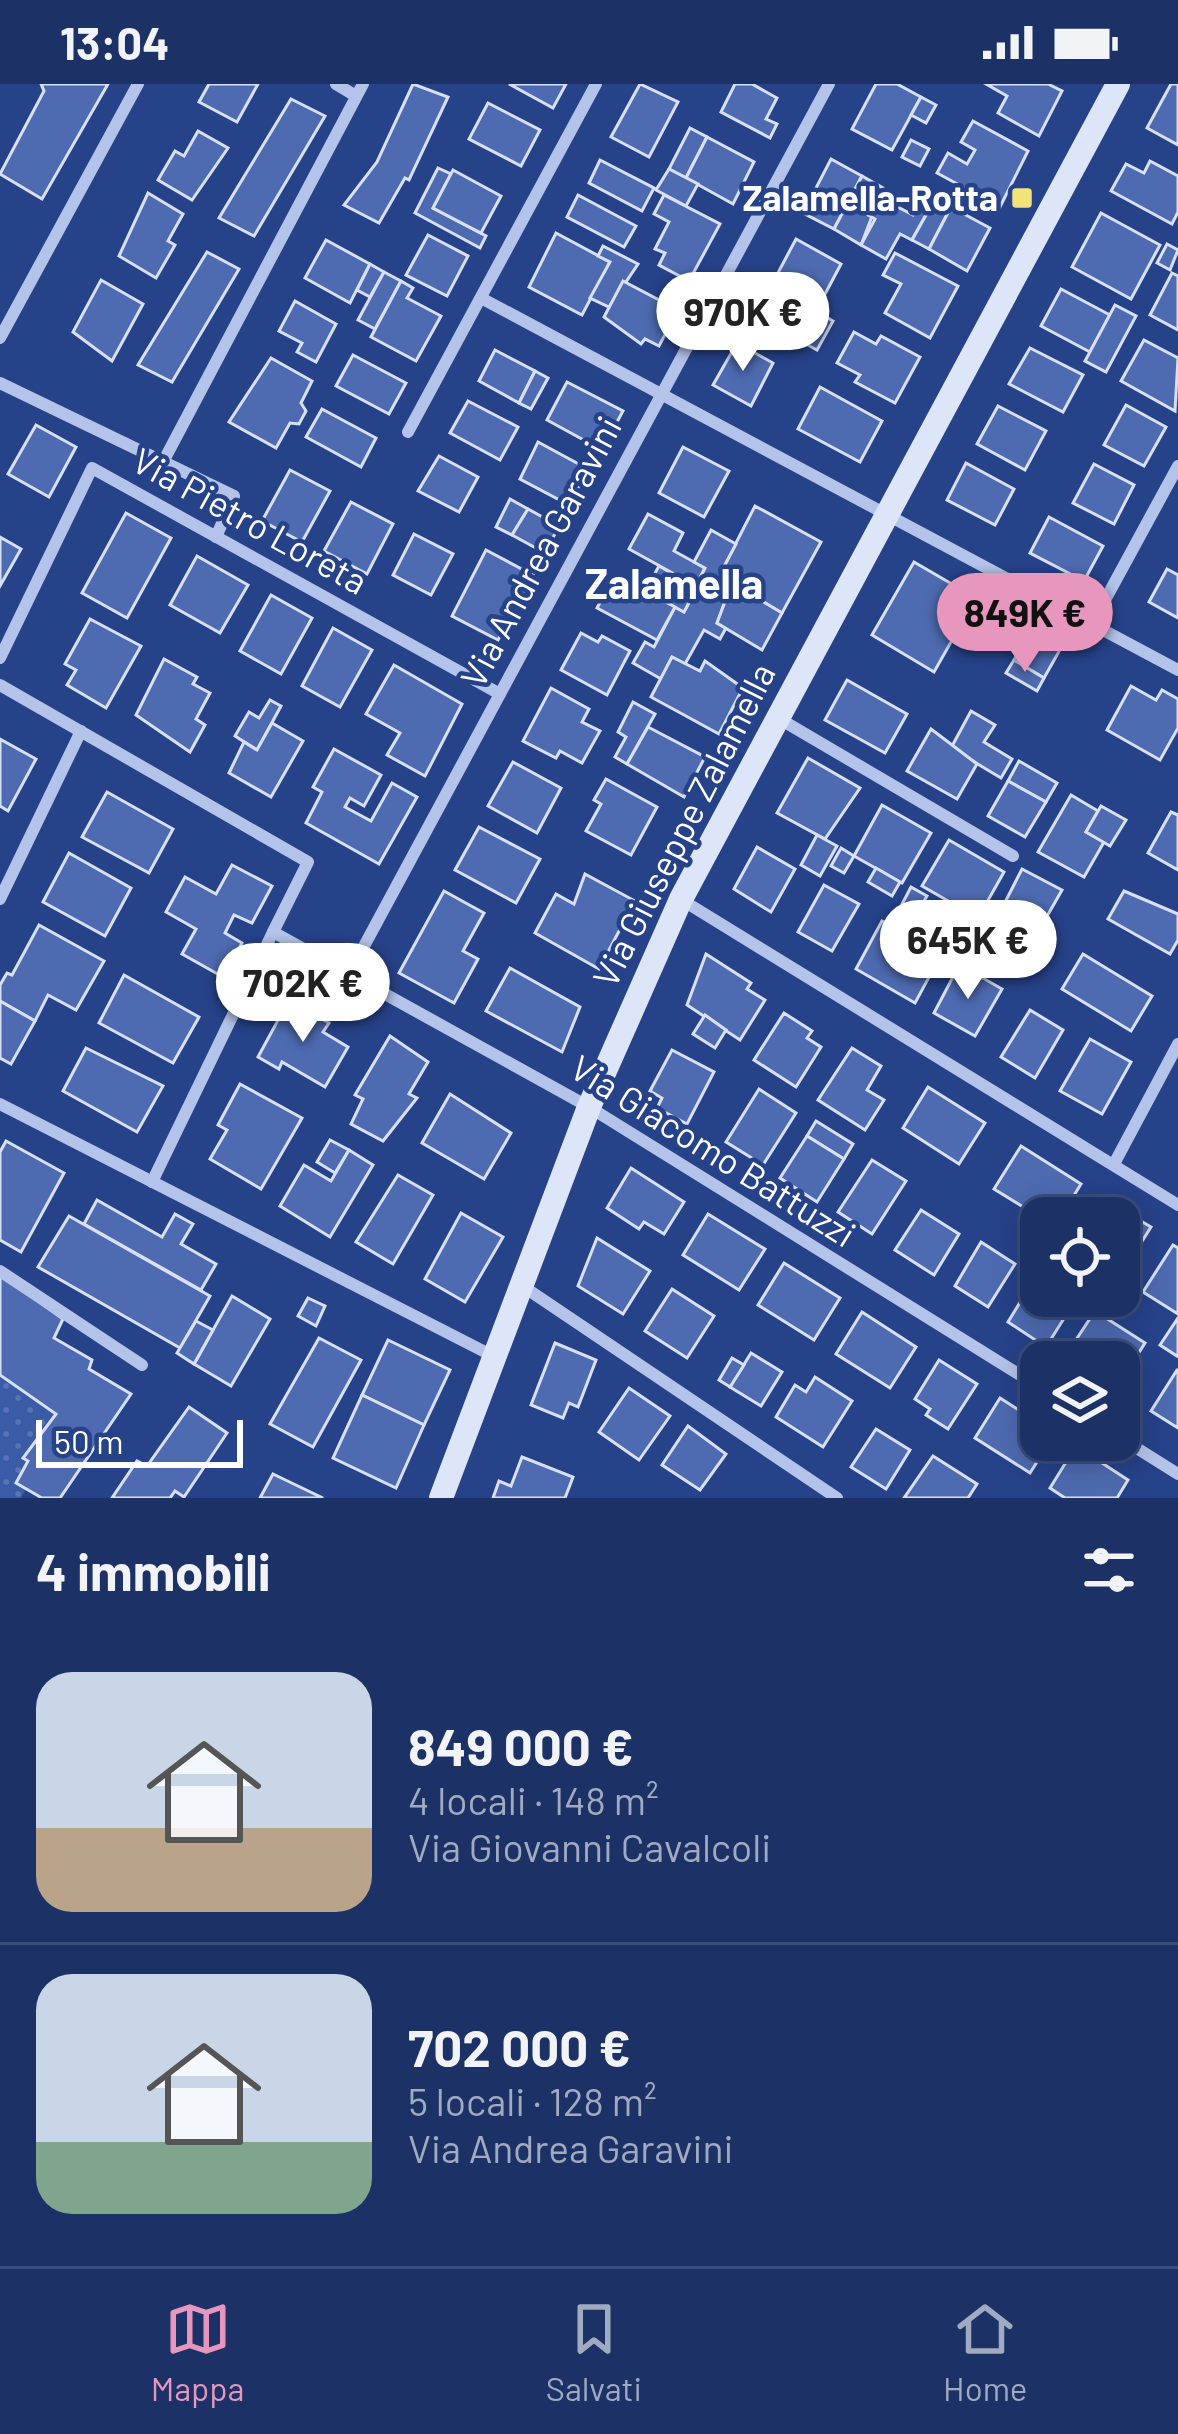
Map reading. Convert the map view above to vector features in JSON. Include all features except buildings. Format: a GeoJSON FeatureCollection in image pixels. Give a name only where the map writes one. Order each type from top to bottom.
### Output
{"type":"FeatureCollection","features":[{"type":"Feature","properties":{"kind":"street"},"geometry":{"type":"LineString","coordinates":[[0,338],[138,84]]}},
{"type":"Feature","properties":{"kind":"street"},"geometry":{"type":"LineString","coordinates":[[164,462],[359,90],[336,84]]}},
{"type":"Feature","properties":{"kind":"street"},"geometry":{"type":"LineString","coordinates":[[408,432],[596,84]]}},
{"type":"Feature","properties":{"kind":"street","name":"Via Andrea Garavini"},"geometry":{"type":"LineString","coordinates":[[349,974],[830,84]]}},
{"type":"Feature","properties":{"kind":"street","name":"Via Giuseppe Zalamella"},"geometry":{"type":"LineString","coordinates":[[441,1498],[589,1106],[681,899],[1118,84]]}},
{"type":"Feature","properties":{"kind":"street"},"geometry":{"type":"LineString","coordinates":[[481,298],[1178,670]]}},
{"type":"Feature","properties":{"kind":"street"},"geometry":{"type":"LineString","coordinates":[[0,383],[234,496],[216,537]]}},
{"type":"Feature","properties":{"kind":"street"},"geometry":{"type":"LineString","coordinates":[[1091,624],[1178,466]]}},
{"type":"Feature","properties":{"kind":"street","name":"Via Pietro Loreta"},"geometry":{"type":"LineString","coordinates":[[0,658],[92,469],[500,694]]}},
{"type":"Feature","properties":{"kind":"street"},"geometry":{"type":"LineString","coordinates":[[0,685],[308,862],[152,1182]]}},
{"type":"Feature","properties":{"kind":"street"},"geometry":{"type":"LineString","coordinates":[[777,717],[1013,856]]}},
{"type":"Feature","properties":{"kind":"street"},"geometry":{"type":"LineString","coordinates":[[0,898],[81,731]]}},
{"type":"Feature","properties":{"kind":"street"},"geometry":{"type":"LineString","coordinates":[[681,899],[1178,1205]]}},
{"type":"Feature","properties":{"kind":"street"},"geometry":{"type":"LineString","coordinates":[[273,932],[349,974]]}},
{"type":"Feature","properties":{"kind":"street","name":"Via Giacomo Battuzzi"},"geometry":{"type":"LineString","coordinates":[[349,974],[589,1106],[1020,1375]]}},
{"type":"Feature","properties":{"kind":"street"},"geometry":{"type":"LineString","coordinates":[[1114,1164],[1178,1044]]}},
{"type":"Feature","properties":{"kind":"street"},"geometry":{"type":"LineString","coordinates":[[0,1104],[494,1356]]}},
{"type":"Feature","properties":{"kind":"street"},"geometry":{"type":"LineString","coordinates":[[0,1271],[142,1365]]}},
{"type":"Feature","properties":{"kind":"street"},"geometry":{"type":"LineString","coordinates":[[520,1286],[837,1498]]}},
{"type":"Feature","properties":{"kind":"street"},"geometry":{"type":"LineString","coordinates":[[1140,1450],[1178,1474]]}},
{"type":"Feature","properties":{"kind":"shaded area"},"geometry":{"type":"Polygon","coordinates":[[[0,1375],[56,1414],[23,1457],[28,1461],[16,1482],[26,1489],[21,1498],[0,1498],[0,1375]]]}},
{"type":"Feature","properties":{"kind":"place","name":"Zalamella-Rotta"},"geometry":{"type":"Point","coordinates":[1022,198]}},
{"type":"Feature","properties":{"kind":"district","name":"Zalamella"},"geometry":{"type":"Point","coordinates":[674,584]}}]}
